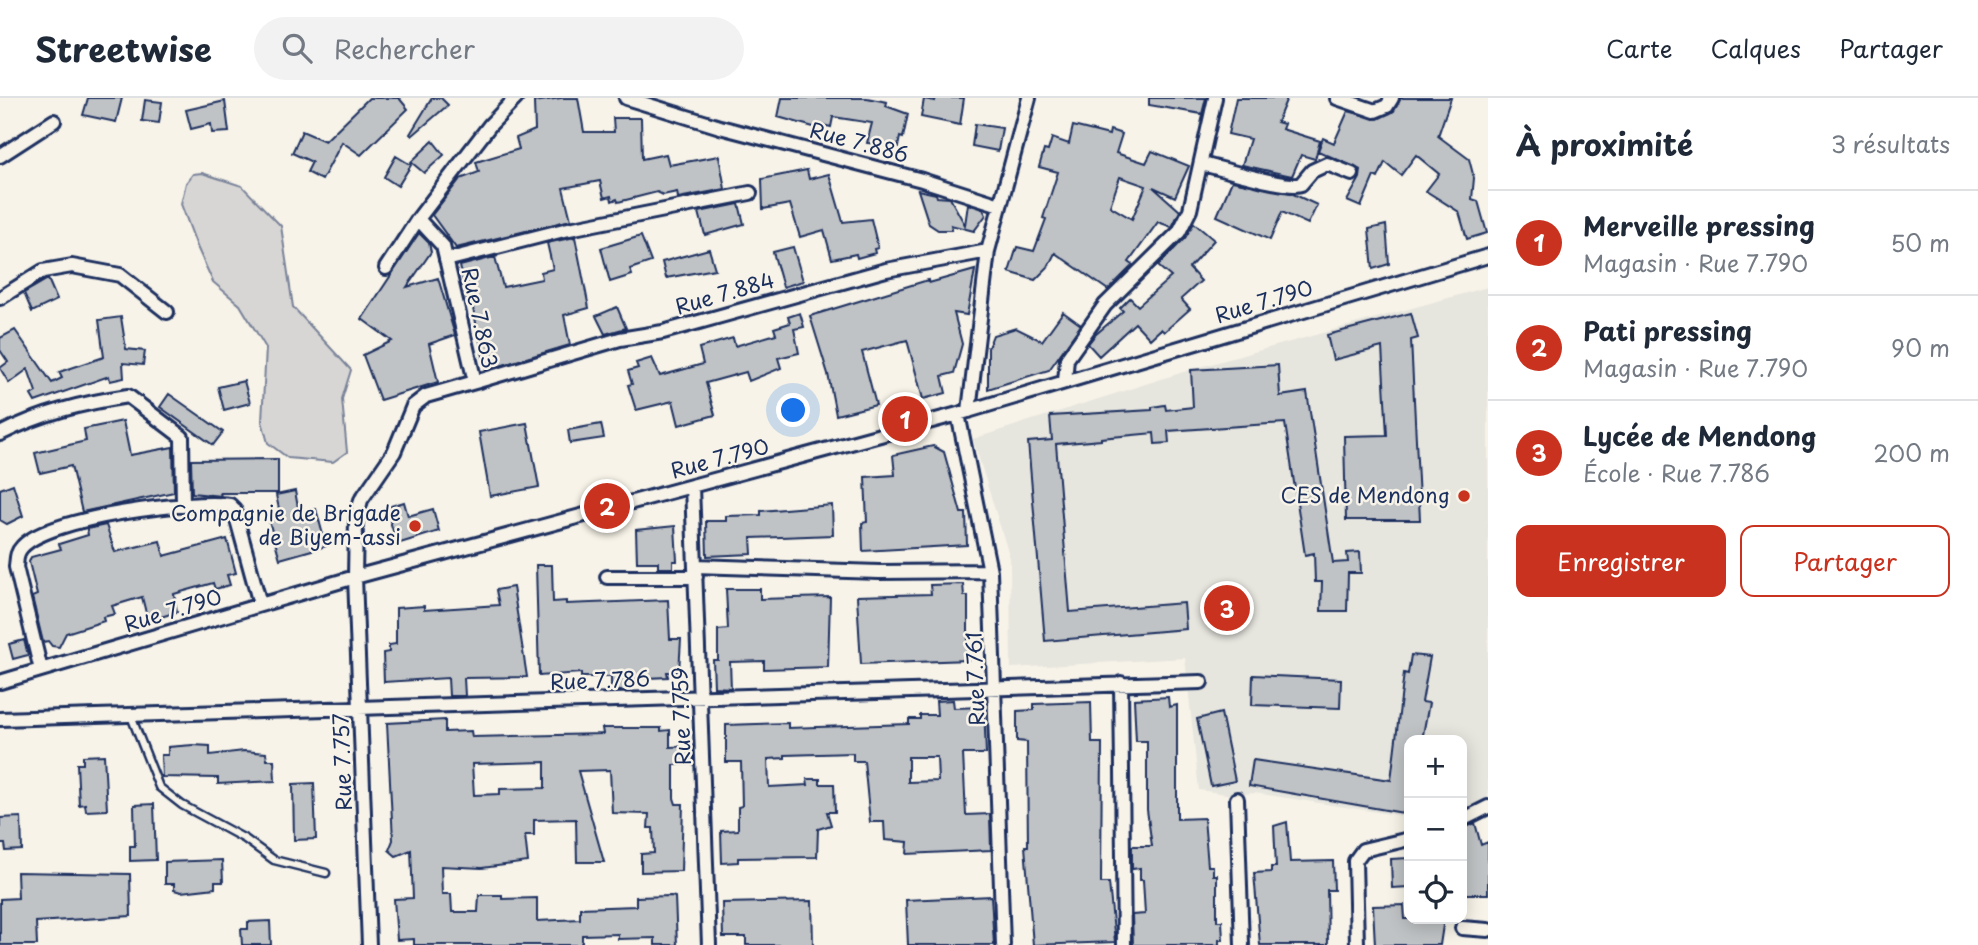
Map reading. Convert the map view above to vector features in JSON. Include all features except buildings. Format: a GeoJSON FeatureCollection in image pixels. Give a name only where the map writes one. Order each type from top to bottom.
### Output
{"type":"FeatureCollection","features":[{"type":"Feature","properties":{"kind":"street"},"geometry":{"type":"LineString","coordinates":[[386,268],[418,219],[490,125],[516,98]]}},
{"type":"Feature","properties":{"kind":"street","name":"Rue 7.886"},"geometry":{"type":"LineString","coordinates":[[626,98],[720,127],[922,180],[1000,205]]}},
{"type":"Feature","properties":{"kind":"street","name":"Rue 7.761"},"geometry":{"type":"LineString","coordinates":[[1003,945],[990,571],[964,412],[988,251],[1029,98]]}},
{"type":"Feature","properties":{"kind":"street"},"geometry":{"type":"LineString","coordinates":[[1065,381],[1067,359],[1105,305],[1179,232],[1190,210],[1215,98]]}},
{"type":"Feature","properties":{"kind":"street"},"geometry":{"type":"LineString","coordinates":[[1338,98],[1375,111],[1387,106],[1392,98]]}},
{"type":"Feature","properties":{"kind":"street"},"geometry":{"type":"LineString","coordinates":[[0,156],[54,121]]}},
{"type":"Feature","properties":{"kind":"street"},"geometry":{"type":"LineString","coordinates":[[1201,164],[1245,173],[1286,187],[1301,184],[1312,172],[1327,164],[1352,174]]}},
{"type":"Feature","properties":{"kind":"street"},"geometry":{"type":"LineString","coordinates":[[446,260],[564,230],[750,193]]}},
{"type":"Feature","properties":{"kind":"street","name":"Rue 7.863"},"geometry":{"type":"LineString","coordinates":[[355,577],[356,520],[361,500],[394,452],[413,406],[426,396],[475,382],[443,246],[418,219]]}},
{"type":"Feature","properties":{"kind":"street","name":"Rue 7.884"},"geometry":{"type":"LineString","coordinates":[[475,382],[620,340],[663,332],[886,270],[988,251]]}},
{"type":"Feature","properties":{"kind":"street","name":"Rue 7.790"},"geometry":{"type":"LineString","coordinates":[[0,682],[355,577],[964,412],[1488,256]]}},
{"type":"Feature","properties":{"kind":"street"},"geometry":{"type":"LineString","coordinates":[[0,298],[43,271],[72,265],[120,275],[167,312]]}},
{"type":"Feature","properties":{"kind":"street"},"geometry":{"type":"LineString","coordinates":[[0,434],[38,416],[87,402],[128,396],[183,437],[183,506]]}},
{"type":"Feature","properties":{"kind":"street","name":"Rue 7.759"},"geometry":{"type":"LineString","coordinates":[[692,486],[709,945]]}},
{"type":"Feature","properties":{"kind":"street"},"geometry":{"type":"LineString","coordinates":[[41,670],[16,567],[17,553],[24,544],[86,522],[137,510],[223,504],[234,509],[260,604]]}},
{"type":"Feature","properties":{"kind":"street"},"geometry":{"type":"LineString","coordinates":[[607,577],[696,571],[990,571]]}},
{"type":"Feature","properties":{"kind":"street","name":"Rue 7.757"},"geometry":{"type":"LineString","coordinates":[[355,577],[369,945]]}},
{"type":"Feature","properties":{"kind":"street","name":"Rue 7.786"},"geometry":{"type":"LineString","coordinates":[[0,719],[1201,682]]}},
{"type":"Feature","properties":{"kind":"street"},"geometry":{"type":"LineString","coordinates":[[1121,683],[1124,945]]}},
{"type":"Feature","properties":{"kind":"street"},"geometry":{"type":"LineString","coordinates":[[1237,799],[1242,945]]}},
{"type":"Feature","properties":{"kind":"street"},"geometry":{"type":"LineString","coordinates":[[1467,818],[1488,807]]}},
{"type":"Feature","properties":{"kind":"street"},"geometry":{"type":"LineString","coordinates":[[1357,945],[1355,861],[1363,850],[1404,840]]}},
{"type":"Feature","properties":{"kind":"street"},"geometry":{"type":"LineString","coordinates":[[1462,928],[1488,930]]}},
{"type":"Feature","properties":{"kind":"lane"},"geometry":{"type":"LineString","coordinates":[[131,716],[159,787],[182,805],[245,839],[274,860],[326,873]]}},
{"type":"Feature","properties":{"kind":"shaded area"},"geometry":{"type":"Polygon","coordinates":[[[202,173],[242,186],[281,226],[293,307],[351,370],[342,399],[347,452],[333,462],[288,458],[268,443],[262,421],[266,348],[240,305],[213,282],[181,204],[186,183],[193,174],[202,173]]]}},
{"type":"Feature","properties":{"kind":"shaded area"},"geometry":{"type":"Polygon","coordinates":[[[1488,287],[1488,801],[1467,811],[1467,735],[1404,735],[1404,816],[1255,793],[1233,795],[1199,790],[1185,658],[1011,668],[1010,558],[973,439],[1193,369],[1488,287]]]}},
{"type":"Feature","properties":{"kind":"place","name":"Merveille pressing"},"geometry":{"type":"Point","coordinates":[905,419]}},
{"type":"Feature","properties":{"kind":"place","name":"CES de Mendong"},"geometry":{"type":"Point","coordinates":[1464,496]}},
{"type":"Feature","properties":{"kind":"place","name":"Pati pressing"},"geometry":{"type":"Point","coordinates":[607,506]}},
{"type":"Feature","properties":{"kind":"place","name":"Compagnie de Brigade de Biyem-assi"},"geometry":{"type":"Point","coordinates":[415,526]}},
{"type":"Feature","properties":{"kind":"place","name":"Lycée de Mendong"},"geometry":{"type":"Point","coordinates":[1227,608]}}]}
